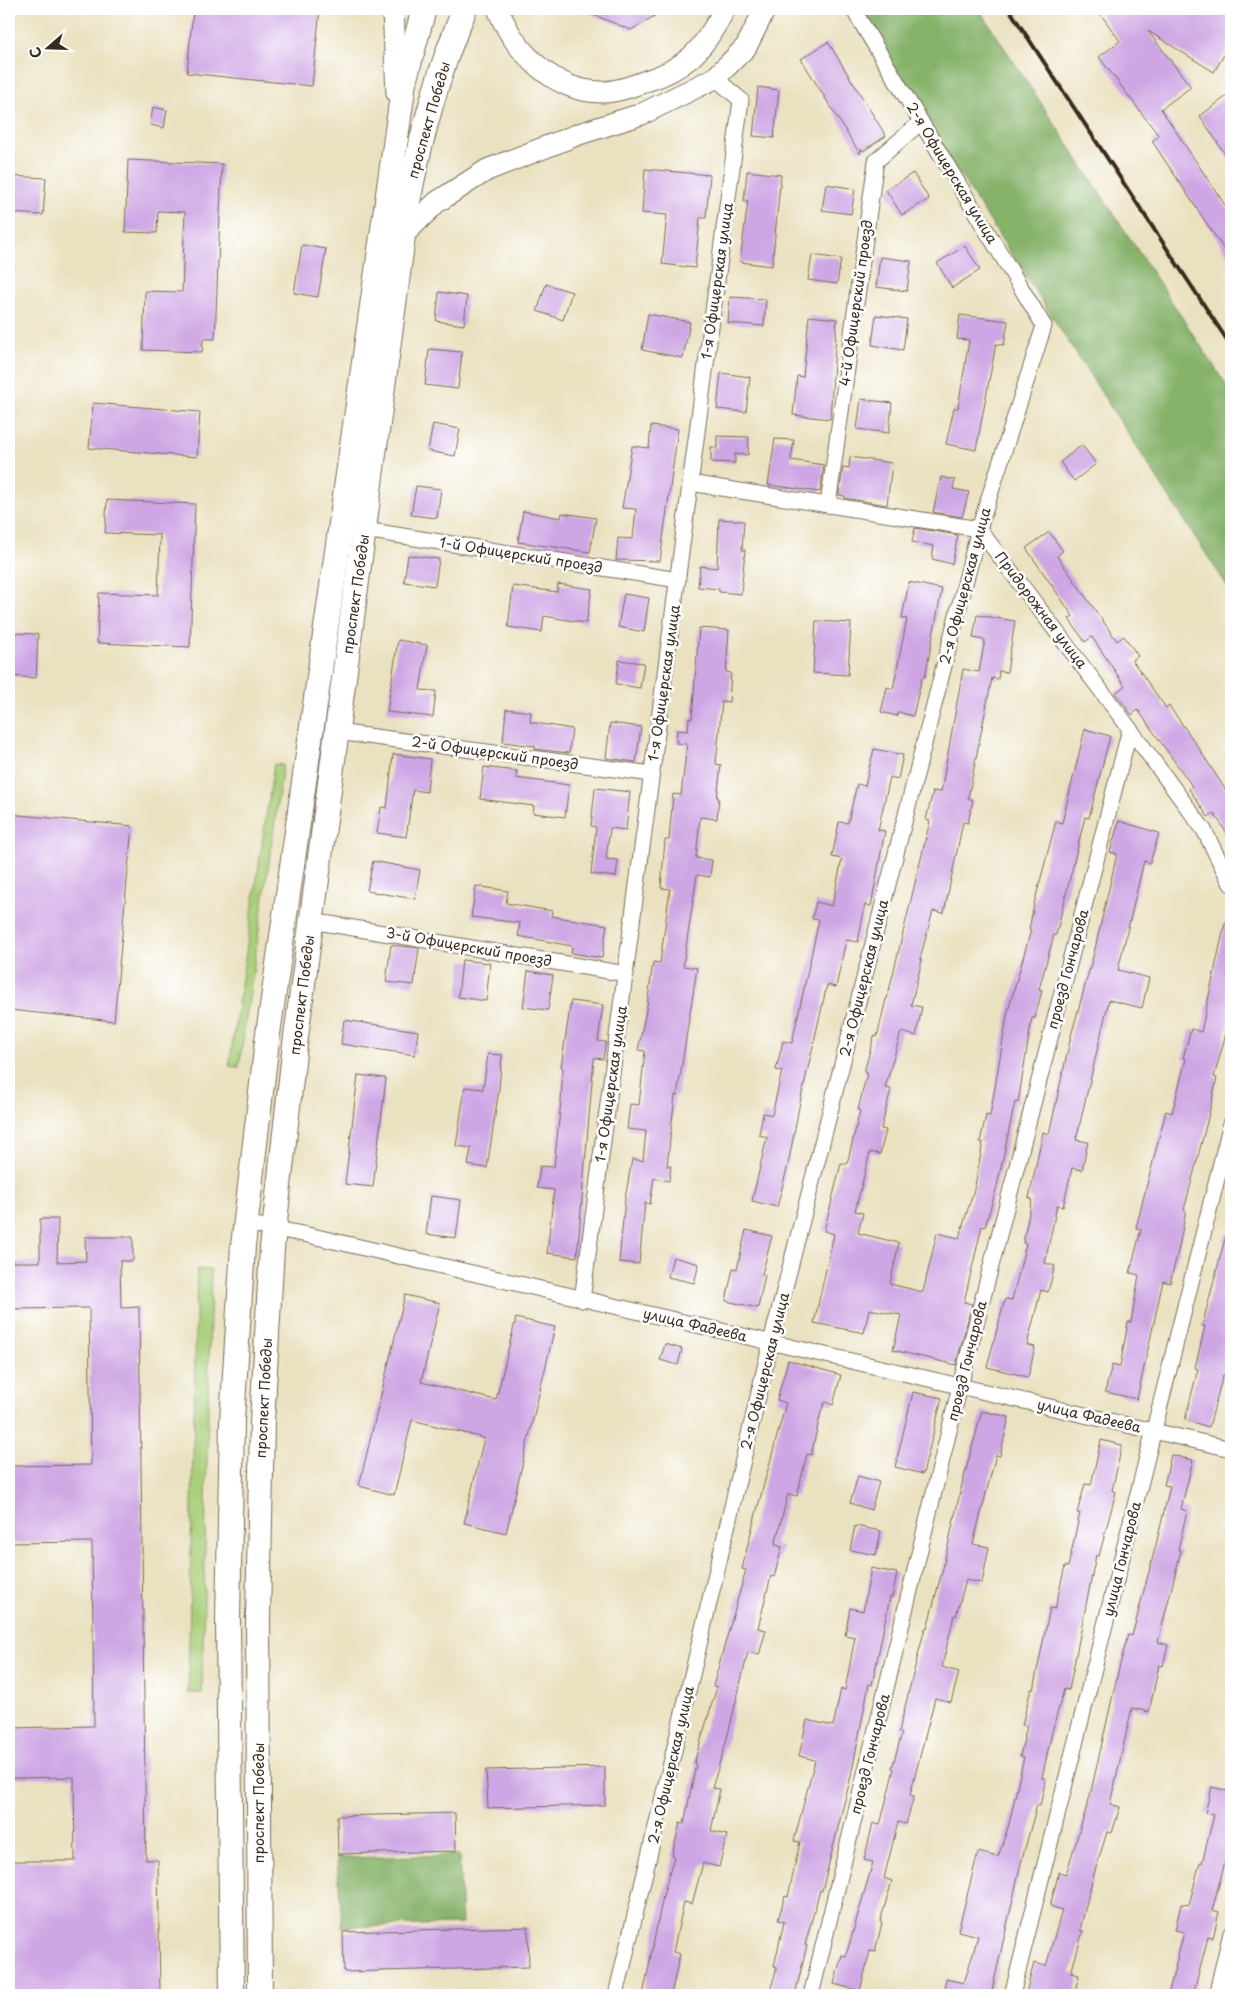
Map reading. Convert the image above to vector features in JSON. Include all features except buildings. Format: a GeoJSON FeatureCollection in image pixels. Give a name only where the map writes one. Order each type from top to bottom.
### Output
{"type":"FeatureCollection","features":[{"type":"Feature","properties":{"kind":"main road"},"geometry":{"type":"LineString","coordinates":[[393,9],[397,131]]}},
{"type":"Feature","properties":{"kind":"main road","name":"проспект Победы"},"geometry":{"type":"LineString","coordinates":[[232,1995],[228,1619],[232,1421],[245,1223],[266,1041],[404,82],[424,9]]}},
{"type":"Feature","properties":{"kind":"main road","name":"проспект Победы"},"geometry":{"type":"LineString","coordinates":[[260,1995],[258,1618],[262,1422],[274,1228],[312,921],[407,207],[419,145],[453,36],[465,9]]}},
{"type":"Feature","properties":{"kind":"main road"},"geometry":{"type":"LineString","coordinates":[[498,9],[503,22],[518,44],[541,70],[568,85],[602,92],[633,87],[666,74],[690,58],[712,33],[725,9]]}},
{"type":"Feature","properties":{"kind":"main road"},"geometry":{"type":"LineString","coordinates":[[403,235],[437,202],[487,170],[579,134],[642,114],[714,78],[746,47],[765,9]]}},
{"type":"Feature","properties":{"kind":"street","name":"2-я Офицерская улица"},"geometry":{"type":"LineString","coordinates":[[616,1995],[771,1342],[979,529],[1044,326],[853,9]]}},
{"type":"Feature","properties":{"kind":"street","name":"1-я Офицерская улица"},"geometry":{"type":"LineString","coordinates":[[582,1300],[741,100],[714,78]]}},
{"type":"Feature","properties":{"kind":"street","name":"4-й Офицерский проезд"},"geometry":{"type":"LineString","coordinates":[[828,505],[876,161],[921,122]]}},
{"type":"Feature","properties":{"kind":"street"},"geometry":{"type":"LineString","coordinates":[[690,483],[979,529]]}},
{"type":"Feature","properties":{"kind":"street","name":"Придорожная улица"},"geometry":{"type":"LineString","coordinates":[[979,529],[1204,830],[1231,884]]}},
{"type":"Feature","properties":{"kind":"street","name":"1-й Офицерский проезд"},"geometry":{"type":"LineString","coordinates":[[364,530],[678,580]]}},
{"type":"Feature","properties":{"kind":"street","name":"проезд Гончарова"},"geometry":{"type":"LineString","coordinates":[[811,1995],[960,1386],[1130,729]]}},
{"type":"Feature","properties":{"kind":"street","name":"2-й Офицерский проезд"},"geometry":{"type":"LineString","coordinates":[[338,732],[652,774]]}},
{"type":"Feature","properties":{"kind":"street","name":"3-й Офицерский проезд"},"geometry":{"type":"LineString","coordinates":[[312,921],[626,974]]}},
{"type":"Feature","properties":{"kind":"street","name":"улица Гончарова"},"geometry":{"type":"LineString","coordinates":[[1012,1995],[1231,1123]]}},
{"type":"Feature","properties":{"kind":"street","name":"улица Фадеева"},"geometry":{"type":"LineString","coordinates":[[245,1223],[274,1228],[1231,1449]]}},
{"type":"Feature","properties":{"kind":"street"},"geometry":{"type":"LineString","coordinates":[[1216,1995],[1231,1933]]}},
{"type":"Feature","properties":{"kind":"green space"},"geometry":{"type":"Polygon","coordinates":[[[852,9],[979,9],[1231,392],[1231,592],[852,9]]]}},
{"type":"Feature","properties":{"kind":"green space"},"geometry":{"type":"Polygon","coordinates":[[[274,764],[283,765],[239,1067],[229,1066],[274,764]]]}},
{"type":"Feature","properties":{"kind":"green space"},"geometry":{"type":"Polygon","coordinates":[[[197,1269],[211,1270],[202,1693],[188,1693],[197,1269]]]}},
{"type":"Feature","properties":{"kind":"green space"},"geometry":{"type":"Polygon","coordinates":[[[459,1855],[462,1924],[342,1927],[337,1858],[459,1855]]]}},
{"type":"Feature","properties":{"kind":"railway"},"geometry":{"type":"LineString","coordinates":[[1009,9],[1231,346]]}}]}
